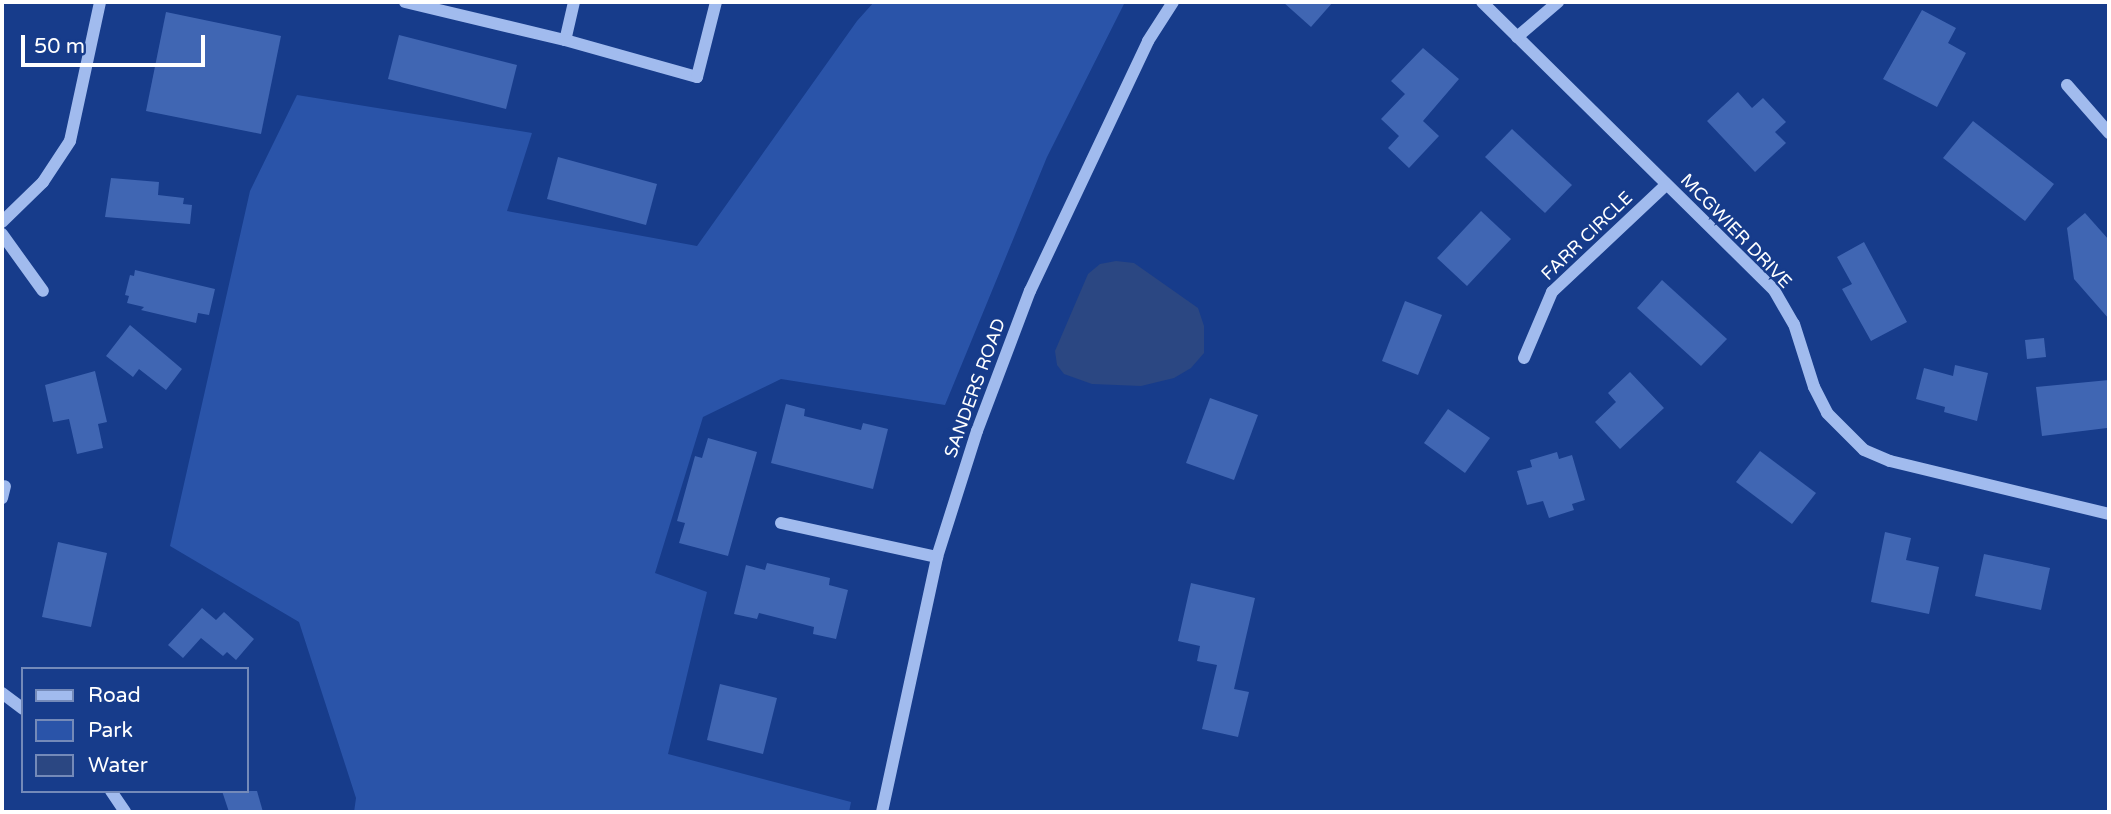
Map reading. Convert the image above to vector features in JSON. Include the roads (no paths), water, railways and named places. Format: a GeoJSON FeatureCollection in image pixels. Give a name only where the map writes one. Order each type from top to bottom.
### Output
{"type":"FeatureCollection","features":[{"type":"Feature","properties":{"kind":"street"},"geometry":{"type":"LineString","coordinates":[[2,222],[43,182],[70,141],[100,2]]}},
{"type":"Feature","properties":{"kind":"street"},"geometry":{"type":"LineString","coordinates":[[405,2],[565,40],[697,76],[716,2]]}},
{"type":"Feature","properties":{"kind":"street"},"geometry":{"type":"LineString","coordinates":[[565,40],[574,2]]}},
{"type":"Feature","properties":{"kind":"street","name":"SANDERS ROAD"},"geometry":{"type":"LineString","coordinates":[[882,812],[937,557],[961,475],[1030,291],[1138,63],[1173,2]]}},
{"type":"Feature","properties":{"kind":"street","name":"MCGWIER DRIVE"},"geometry":{"type":"LineString","coordinates":[[1482,2],[1774,290],[1794,324],[1814,387],[1827,412],[1864,450],[1890,461],[2109,514]]}},
{"type":"Feature","properties":{"kind":"street"},"geometry":{"type":"LineString","coordinates":[[1517,37],[1558,2]]}},
{"type":"Feature","properties":{"kind":"street"},"geometry":{"type":"LineString","coordinates":[[2067,85],[2109,133]]}},
{"type":"Feature","properties":{"kind":"street","name":"FARR CIRCLE"},"geometry":{"type":"LineString","coordinates":[[1524,358],[1552,292],[1666,185]]}},
{"type":"Feature","properties":{"kind":"street"},"geometry":{"type":"LineString","coordinates":[[2,234],[43,291]]}},
{"type":"Feature","properties":{"kind":"street"},"geometry":{"type":"LineString","coordinates":[[781,523],[937,557]]}},
{"type":"Feature","properties":{"kind":"street"},"geometry":{"type":"LineString","coordinates":[[2,693],[21,707]]}},
{"type":"Feature","properties":{"kind":"street"},"geometry":{"type":"LineString","coordinates":[[112,793],[125,812]]}},
{"type":"Feature","properties":{"kind":"water"},"geometry":{"type":"Polygon","coordinates":[[[1116,261],[1134,263],[1198,308],[1204,326],[1204,353],[1191,368],[1174,378],[1141,386],[1092,384],[1064,374],[1057,365],[1055,351],[1088,274],[1100,264],[1116,261]]]}}]}
